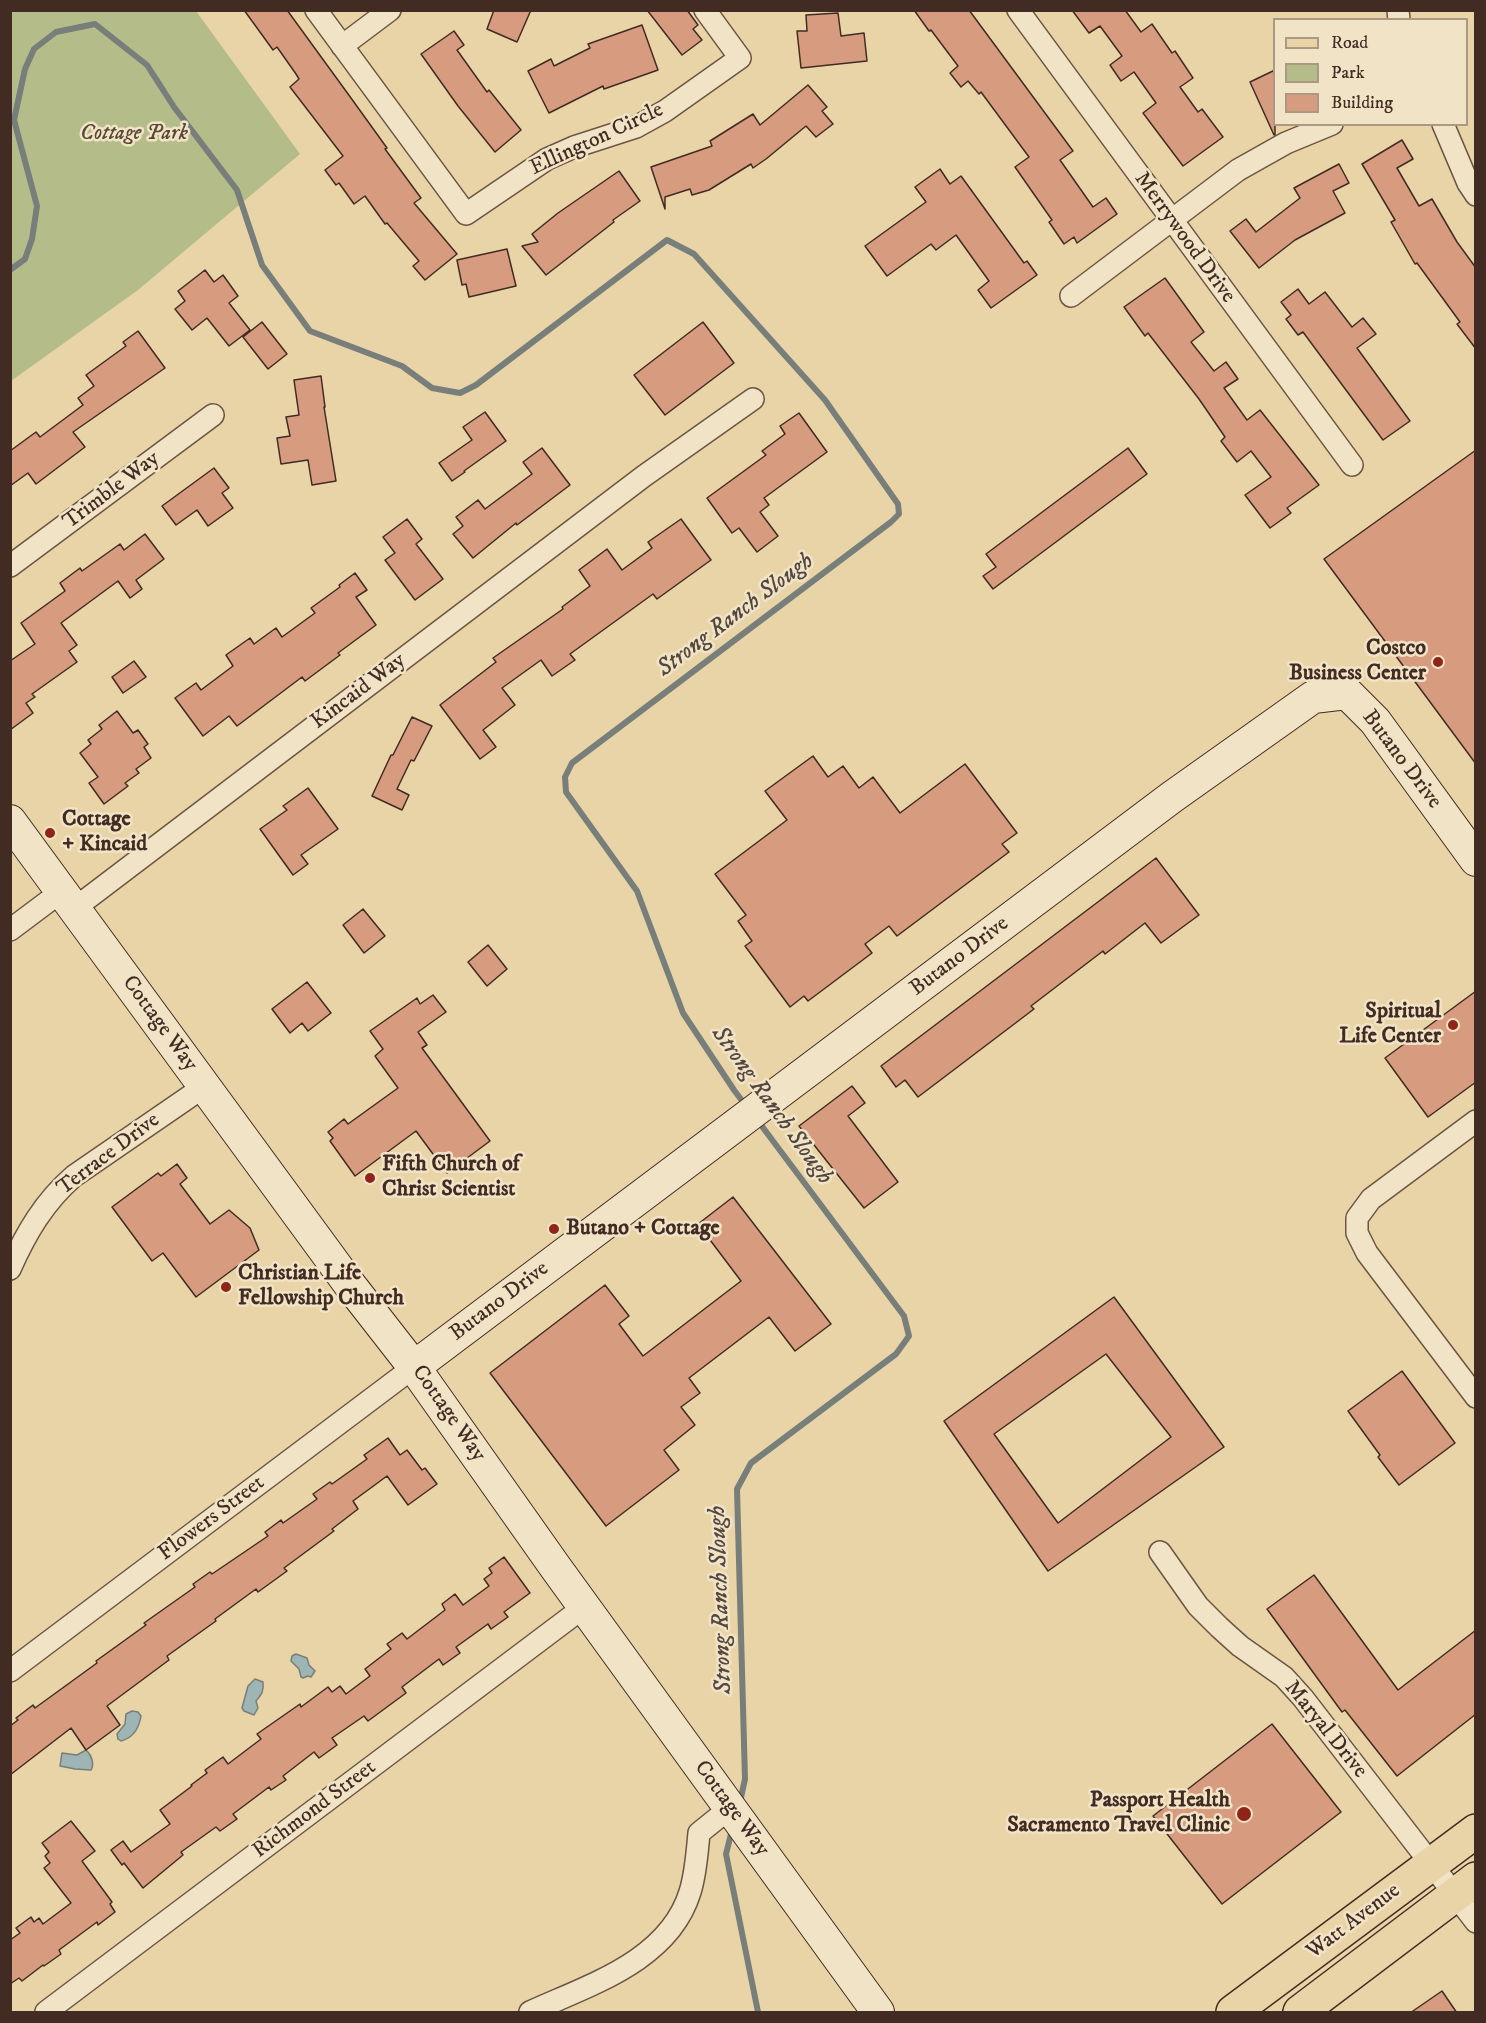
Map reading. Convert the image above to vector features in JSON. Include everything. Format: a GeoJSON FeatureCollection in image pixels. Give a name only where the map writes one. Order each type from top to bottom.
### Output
{"type":"FeatureCollection","features":[{"type":"Feature","properties":{"kind":"main road","name":"Watt Avenue"},"geometry":{"type":"LineString","coordinates":[[1233,2013],[1476,1831]]}},
{"type":"Feature","properties":{"kind":"main road","name":"Watt Avenue"},"geometry":{"type":"LineString","coordinates":[[1300,2013],[1465,1887]]}},
{"type":"Feature","properties":{"kind":"street","name":"Ellington Circle"},"geometry":{"type":"LineString","coordinates":[[316,10],[466,214],[547,159],[574,147],[636,127],[665,111],[740,58],[705,10]]}},
{"type":"Feature","properties":{"kind":"street"},"geometry":{"type":"LineString","coordinates":[[342,46],[390,10]]}},
{"type":"Feature","properties":{"kind":"street","name":"Merrywood Drive"},"geometry":{"type":"LineString","coordinates":[[1018,10],[1352,465]]}},
{"type":"Feature","properties":{"kind":"street"},"geometry":{"type":"LineString","coordinates":[[1071,296],[1238,170],[1286,143],[1327,126]]}},
{"type":"Feature","properties":{"kind":"street"},"geometry":{"type":"LineString","coordinates":[[1444,126],[1468,183],[1476,195]]}},
{"type":"Feature","properties":{"kind":"street","name":"Kincaid Way"},"geometry":{"type":"LineString","coordinates":[[10,930],[68,900],[644,476],[753,399]]}},
{"type":"Feature","properties":{"kind":"street","name":"Trimble Way"},"geometry":{"type":"LineString","coordinates":[[10,566],[213,416]]}},
{"type":"Feature","properties":{"kind":"street","name":"Butano Drive"},"geometry":{"type":"LineString","coordinates":[[414,1366],[1173,797],[1313,697],[1347,693],[1375,721],[1476,860]]}},
{"type":"Feature","properties":{"kind":"street","name":"Cottage Way"},"geometry":{"type":"LineString","coordinates":[[10,821],[350,1285],[414,1366],[584,1607],[878,2013]]}},
{"type":"Feature","properties":{"kind":"street","name":"Terrace Drive"},"geometry":{"type":"LineString","coordinates":[[10,1269],[40,1211],[62,1187],[74,1176],[205,1086]]}},
{"type":"Feature","properties":{"kind":"street"},"geometry":{"type":"LineString","coordinates":[[1476,1121],[1371,1199],[1357,1218],[1357,1233],[1367,1253],[1476,1397]]}},
{"type":"Feature","properties":{"kind":"street","name":"Flowers Street"},"geometry":{"type":"LineString","coordinates":[[10,1671],[414,1366]]}},
{"type":"Feature","properties":{"kind":"street","name":"Maryal Drive"},"geometry":{"type":"LineString","coordinates":[[1160,1552],[1198,1606],[1240,1646],[1284,1677],[1303,1698],[1430,1865],[1465,1887],[1476,1922]]}},
{"type":"Feature","properties":{"kind":"street","name":"Richmond Street"},"geometry":{"type":"LineString","coordinates":[[46,2013],[584,1607]]}},
{"type":"Feature","properties":{"kind":"street"},"geometry":{"type":"LineString","coordinates":[[530,2013],[629,1965],[648,1953],[665,1936],[679,1916],[689,1894],[695,1870],[699,1833],[730,1808]]}},
{"type":"Feature","properties":{"kind":"green space","name":"Cottage Park"},"geometry":{"type":"Polygon","coordinates":[[[11,10],[196,11],[300,154],[138,290],[11,381],[11,10]]]}},
{"type":"Feature","properties":{"kind":"water"},"geometry":{"type":"Polygon","coordinates":[[[296,1654],[307,1658],[309,1665],[315,1671],[311,1677],[301,1677],[299,1669],[291,1661],[292,1656],[296,1654]]]}},
{"type":"Feature","properties":{"kind":"water"},"geometry":{"type":"Polygon","coordinates":[[[255,1679],[263,1682],[263,1685],[262,1693],[256,1701],[258,1708],[254,1715],[242,1708],[248,1686],[255,1679]]]}},
{"type":"Feature","properties":{"kind":"water"},"geometry":{"type":"Polygon","coordinates":[[[132,1711],[138,1712],[141,1716],[139,1725],[132,1735],[121,1741],[117,1734],[125,1724],[126,1714],[132,1711]]]}},
{"type":"Feature","properties":{"kind":"water"},"geometry":{"type":"Polygon","coordinates":[[[86,1750],[92,1759],[91,1770],[60,1766],[62,1753],[77,1755],[86,1750]]]}},
{"type":"Feature","properties":{"kind":"building"},"geometry":{"type":"Polygon","coordinates":[[[244,10],[287,10],[421,198],[414,203],[457,254],[425,280],[413,266],[419,261],[387,223],[385,224],[365,196],[354,204],[339,183],[336,185],[325,170],[343,156],[290,87],[299,79],[296,74],[277,47],[273,50],[244,10]]]}},
{"type":"Feature","properties":{"kind":"building"},"geometry":{"type":"Polygon","coordinates":[[[494,10],[531,10],[517,42],[487,29],[494,10]]]}},
{"type":"Feature","properties":{"kind":"building"},"geometry":{"type":"Polygon","coordinates":[[[647,10],[687,10],[698,25],[693,29],[702,40],[682,55],[647,10]]]}},
{"type":"Feature","properties":{"kind":"building"},"geometry":{"type":"Polygon","coordinates":[[[914,10],[969,10],[1073,151],[1060,160],[1093,207],[1106,198],[1117,214],[1077,243],[1074,237],[1064,244],[1049,222],[1052,220],[1015,167],[1029,157],[981,92],[979,94],[968,81],[961,87],[950,73],[958,66],[914,10]]]}},
{"type":"Feature","properties":{"kind":"building"},"geometry":{"type":"Polygon","coordinates":[[[1072,10],[1125,10],[1141,32],[1152,24],[1172,53],[1175,51],[1193,78],[1180,87],[1198,112],[1202,109],[1223,137],[1183,166],[1143,113],[1156,103],[1134,72],[1121,81],[1110,65],[1122,56],[1100,26],[1089,33],[1072,10]]]}},
{"type":"Feature","properties":{"kind":"building"},"geometry":{"type":"Polygon","coordinates":[[[838,13],[841,36],[864,33],[867,61],[801,68],[797,31],[807,31],[806,15],[838,13]]]}},
{"type":"Feature","properties":{"kind":"building"},"geometry":{"type":"Polygon","coordinates":[[[642,25],[658,70],[604,89],[603,86],[549,113],[528,71],[551,59],[554,66],[590,48],[588,44],[642,25]]]}},
{"type":"Feature","properties":{"kind":"building"},"geometry":{"type":"Polygon","coordinates":[[[454,31],[464,45],[457,50],[487,92],[489,90],[521,130],[495,152],[458,106],[421,54],[454,31]]]}},
{"type":"Feature","properties":{"kind":"building"},"geometry":{"type":"Polygon","coordinates":[[[1273,71],[1275,135],[1274,135],[1250,82],[1273,71]]]}},
{"type":"Feature","properties":{"kind":"building"},"geometry":{"type":"Polygon","coordinates":[[[808,85],[827,107],[822,111],[833,124],[816,137],[806,126],[753,168],[751,164],[709,190],[692,195],[690,189],[665,197],[665,209],[651,167],[712,146],[710,141],[753,114],[760,125],[808,85]]]}},
{"type":"Feature","properties":{"kind":"building"},"geometry":{"type":"Polygon","coordinates":[[[1402,140],[1413,159],[1397,168],[1419,206],[1432,199],[1457,242],[1476,268],[1476,349],[1457,324],[1460,322],[1417,263],[1415,264],[1391,222],[1395,220],[1362,164],[1402,140]]]}},
{"type":"Feature","properties":{"kind":"building"},"geometry":{"type":"Polygon","coordinates":[[[1339,164],[1349,183],[1333,191],[1345,213],[1295,240],[1259,268],[1230,231],[1246,219],[1256,232],[1300,198],[1294,188],[1339,164]]]}},
{"type":"Feature","properties":{"kind":"building"},"geometry":{"type":"Polygon","coordinates":[[[940,169],[950,184],[961,176],[1024,263],[1027,261],[1037,275],[991,308],[978,290],[989,281],[956,235],[936,250],[931,244],[887,276],[865,246],[926,202],[915,187],[940,169]]]}},
{"type":"Feature","properties":{"kind":"building"},"geometry":{"type":"Polygon","coordinates":[[[619,171],[640,201],[546,275],[522,246],[538,242],[532,234],[619,171]]]}},
{"type":"Feature","properties":{"kind":"building"},"geometry":{"type":"Polygon","coordinates":[[[507,249],[516,286],[469,297],[466,284],[462,285],[457,260],[507,249]]]}},
{"type":"Feature","properties":{"kind":"building"},"geometry":{"type":"Polygon","coordinates":[[[205,270],[214,282],[223,275],[238,296],[229,303],[250,330],[229,346],[207,318],[192,330],[175,309],[185,301],[178,291],[205,270]]]}},
{"type":"Feature","properties":{"kind":"building"},"geometry":{"type":"Polygon","coordinates":[[[1165,278],[1204,332],[1191,342],[1214,371],[1226,362],[1238,379],[1224,388],[1247,420],[1260,410],[1319,485],[1287,508],[1291,513],[1270,528],[1245,495],[1271,477],[1251,451],[1237,462],[1221,441],[1225,437],[1199,399],[1148,333],[1145,336],[1124,307],[1165,278]]]}},
{"type":"Feature","properties":{"kind":"building"},"geometry":{"type":"Polygon","coordinates":[[[1298,289],[1309,304],[1325,292],[1352,327],[1363,318],[1376,334],[1357,348],[1410,421],[1383,440],[1303,332],[1298,335],[1286,319],[1291,315],[1281,302],[1298,289]]]}},
{"type":"Feature","properties":{"kind":"building"},"geometry":{"type":"Polygon","coordinates":[[[262,322],[287,354],[268,369],[243,337],[262,322]]]}},
{"type":"Feature","properties":{"kind":"building"},"geometry":{"type":"Polygon","coordinates":[[[703,322],[734,363],[665,415],[634,375],[703,322]]]}},
{"type":"Feature","properties":{"kind":"building"},"geometry":{"type":"Polygon","coordinates":[[[138,331],[165,368],[73,432],[85,447],[36,484],[28,473],[10,486],[10,451],[36,432],[40,437],[83,405],[78,398],[94,386],[86,375],[126,346],[123,342],[138,331]]]}},
{"type":"Feature","properties":{"kind":"building"},"geometry":{"type":"Polygon","coordinates":[[[321,376],[336,481],[312,485],[308,460],[281,464],[277,438],[290,436],[286,417],[299,415],[294,380],[321,376]]]}},
{"type":"Feature","properties":{"kind":"building"},"geometry":{"type":"Polygon","coordinates":[[[485,412],[506,441],[452,481],[439,463],[472,440],[463,427],[485,412]]]}},
{"type":"Feature","properties":{"kind":"building"},"geometry":{"type":"Polygon","coordinates":[[[799,413],[827,452],[764,498],[769,505],[760,512],[778,536],[757,552],[739,528],[732,533],[707,498],[766,455],[762,451],[785,434],[780,426],[799,413]]]}},
{"type":"Feature","properties":{"kind":"building"},"geometry":{"type":"Polygon","coordinates":[[[542,448],[570,485],[517,525],[516,523],[473,558],[453,534],[463,526],[456,517],[478,500],[485,509],[532,474],[523,462],[542,448]]]}},
{"type":"Feature","properties":{"kind":"building"},"geometry":{"type":"Polygon","coordinates":[[[1128,448],[1147,474],[993,589],[983,576],[996,567],[986,554],[1128,448]]]}},
{"type":"Feature","properties":{"kind":"building","name":"Costco Business Center"},"geometry":{"type":"Polygon","coordinates":[[[1476,450],[1476,764],[1324,559],[1476,450]]]}},
{"type":"Feature","properties":{"kind":"building"},"geometry":{"type":"Polygon","coordinates":[[[214,468],[229,488],[222,493],[233,508],[208,526],[197,510],[176,525],[162,506],[214,468]]]}},
{"type":"Feature","properties":{"kind":"building"},"geometry":{"type":"Polygon","coordinates":[[[407,519],[422,539],[416,544],[443,579],[415,600],[385,560],[395,553],[383,537],[407,519]]]}},
{"type":"Feature","properties":{"kind":"building"},"geometry":{"type":"Polygon","coordinates":[[[681,519],[711,560],[657,599],[653,594],[570,654],[575,660],[552,676],[541,660],[502,688],[515,705],[483,730],[496,747],[480,759],[440,705],[496,662],[493,658],[563,609],[562,607],[590,586],[579,570],[607,549],[622,570],[652,548],[648,542],[681,519]]]}},
{"type":"Feature","properties":{"kind":"building"},"geometry":{"type":"Polygon","coordinates":[[[145,534],[164,559],[136,580],[142,589],[130,598],[118,581],[61,623],[77,645],[69,651],[77,662],[32,694],[35,697],[26,703],[33,713],[10,730],[10,661],[35,644],[21,623],[65,591],[60,583],[80,568],[82,571],[120,544],[124,550],[145,534]]]}},
{"type":"Feature","properties":{"kind":"building"},"geometry":{"type":"Polygon","coordinates":[[[355,573],[367,590],[356,597],[376,625],[305,681],[302,677],[237,726],[229,716],[203,736],[175,698],[196,683],[201,690],[233,666],[226,655],[250,638],[254,644],[276,628],[282,637],[315,613],[311,608],[355,573]]]}},
{"type":"Feature","properties":{"kind":"building"},"geometry":{"type":"Polygon","coordinates":[[[134,661],[146,677],[123,693],[112,677],[134,661]]]}},
{"type":"Feature","properties":{"kind":"building"},"geometry":{"type":"Polygon","coordinates":[[[117,711],[133,733],[138,730],[148,744],[144,747],[151,758],[136,769],[139,773],[125,783],[128,786],[104,804],[89,783],[98,777],[80,753],[91,744],[88,740],[102,729],[99,725],[117,711]]]}},
{"type":"Feature","properties":{"kind":"building"},"geometry":{"type":"Polygon","coordinates":[[[412,717],[432,726],[414,761],[411,760],[397,789],[409,795],[402,810],[372,796],[412,717]]]}},
{"type":"Feature","properties":{"kind":"building"},"geometry":{"type":"Polygon","coordinates":[[[813,756],[828,777],[843,766],[859,788],[873,777],[900,813],[965,764],[1017,833],[1002,844],[1009,852],[897,936],[889,926],[865,944],[872,953],[808,1001],[804,996],[790,1007],[745,946],[752,941],[738,921],[746,915],[715,874],[787,820],[765,791],[813,756]]]}},
{"type":"Feature","properties":{"kind":"building"},"geometry":{"type":"Polygon","coordinates":[[[308,788],[338,829],[301,855],[308,864],[293,875],[260,829],[287,810],[283,806],[308,788]]]}},
{"type":"Feature","properties":{"kind":"building"},"geometry":{"type":"Polygon","coordinates":[[[1156,858],[1199,915],[1161,943],[1145,923],[1105,954],[1103,951],[1031,1006],[1034,1009],[918,1097],[905,1080],[896,1087],[881,1066],[1156,858]]]}},
{"type":"Feature","properties":{"kind":"building"},"geometry":{"type":"Polygon","coordinates":[[[363,909],[385,936],[364,953],[343,925],[363,909]]]}},
{"type":"Feature","properties":{"kind":"building"},"geometry":{"type":"Polygon","coordinates":[[[488,945],[507,969],[487,986],[468,962],[488,945]]]}},
{"type":"Feature","properties":{"kind":"building"},"geometry":{"type":"Polygon","coordinates":[[[307,982],[331,1013],[308,1031],[302,1023],[290,1033],[272,1009],[307,982]]]}},
{"type":"Feature","properties":{"kind":"building","name":"Spiritual Life Center"},"geometry":{"type":"Polygon","coordinates":[[[1476,991],[1476,1082],[1428,1117],[1385,1058],[1476,991]]]}},
{"type":"Feature","properties":{"kind":"building"},"geometry":{"type":"Polygon","coordinates":[[[433,995],[446,1012],[418,1032],[427,1045],[422,1048],[490,1141],[447,1173],[416,1131],[355,1176],[330,1141],[333,1138],[328,1132],[344,1119],[348,1124],[398,1088],[375,1056],[383,1049],[370,1031],[417,998],[420,1004],[433,995]]]}},
{"type":"Feature","properties":{"kind":"building"},"geometry":{"type":"Polygon","coordinates":[[[852,1086],[865,1103],[848,1116],[898,1182],[864,1208],[799,1126],[852,1086]]]}},
{"type":"Feature","properties":{"kind":"building"},"geometry":{"type":"Polygon","coordinates":[[[177,1164],[187,1178],[180,1184],[210,1224],[229,1210],[250,1228],[259,1250],[196,1297],[163,1253],[152,1261],[112,1207],[158,1173],[161,1176],[177,1164]]]}},
{"type":"Feature","properties":{"kind":"building"},"geometry":{"type":"Polygon","coordinates":[[[733,1197],[831,1324],[795,1351],[769,1317],[689,1378],[700,1393],[681,1407],[695,1425],[664,1450],[679,1470],[606,1526],[490,1373],[605,1285],[629,1316],[619,1324],[643,1356],[741,1281],[698,1224],[733,1197]]]}},
{"type":"Feature","properties":{"kind":"building"},"geometry":{"type":"Polygon","coordinates":[[[1114,1297],[1224,1447],[1048,1571],[944,1421],[1114,1297]],[[1106,1354],[994,1434],[1058,1523],[1171,1437],[1106,1354]]]}},
{"type":"Feature","properties":{"kind":"building"},"geometry":{"type":"Polygon","coordinates":[[[1402,1371],[1455,1443],[1399,1485],[1348,1411],[1402,1371]]]}},
{"type":"Feature","properties":{"kind":"building"},"geometry":{"type":"Polygon","coordinates":[[[388,1438],[400,1455],[407,1450],[422,1470],[425,1468],[437,1484],[408,1505],[387,1476],[353,1501],[358,1509],[332,1529],[334,1531],[284,1568],[287,1571],[258,1592],[256,1589],[215,1619],[216,1621],[167,1656],[169,1660],[107,1706],[120,1725],[86,1750],[71,1728],[10,1775],[10,1726],[18,1720],[16,1718],[33,1705],[35,1708],[97,1663],[96,1661],[146,1625],[144,1623],[195,1587],[193,1584],[210,1572],[212,1574],[268,1536],[265,1532],[281,1520],[283,1523],[317,1499],[313,1494],[330,1482],[332,1484],[367,1459],[364,1455],[388,1438]]]}},
{"type":"Feature","properties":{"kind":"building"},"geometry":{"type":"Polygon","coordinates":[[[504,1557],[530,1593],[504,1612],[508,1617],[491,1629],[488,1624],[456,1647],[460,1653],[443,1665],[439,1659],[402,1687],[406,1693],[368,1721],[364,1716],[332,1738],[337,1745],[319,1758],[314,1752],[283,1776],[286,1780],[271,1790],[269,1787],[233,1814],[237,1819],[220,1831],[216,1827],[181,1852],[183,1855],[143,1888],[124,1863],[122,1865],[111,1850],[123,1841],[131,1852],[170,1824],[160,1810],[207,1773],[205,1770],[223,1757],[228,1764],[261,1739],[257,1734],[328,1687],[332,1692],[340,1686],[346,1694],[370,1676],[365,1669],[391,1649],[387,1644],[402,1633],[407,1639],[445,1610],[442,1604],[455,1594],[463,1605],[489,1586],[484,1579],[492,1573],[489,1568],[504,1557]]]}},
{"type":"Feature","properties":{"kind":"building"},"geometry":{"type":"Polygon","coordinates":[[[1314,1575],[1398,1690],[1476,1630],[1476,1714],[1397,1776],[1345,1710],[1342,1712],[1267,1609],[1314,1575]]]}},
{"type":"Feature","properties":{"kind":"building"},"geometry":{"type":"Polygon","coordinates":[[[1272,1724],[1341,1812],[1222,1904],[1153,1816],[1272,1724]]]}},
{"type":"Feature","properties":{"kind":"building"},"geometry":{"type":"Polygon","coordinates":[[[71,1821],[95,1851],[82,1861],[112,1902],[110,1904],[115,1912],[98,1925],[97,1922],[59,1950],[61,1954],[44,1966],[22,1981],[19,1978],[10,1984],[10,1940],[20,1933],[16,1928],[31,1917],[34,1922],[39,1918],[43,1924],[71,1903],[44,1868],[50,1863],[45,1856],[49,1852],[42,1843],[71,1821]]]}},
{"type":"Feature","properties":{"kind":"building"},"geometry":{"type":"Polygon","coordinates":[[[1442,1991],[1457,2013],[1410,2013],[1442,1991]]]}},
{"type":"Feature","properties":{"kind":"waterway","name":"Strong Ranch Slough"},"geometry":{"type":"LineString","coordinates":[[10,270],[25,259],[32,239],[37,206],[14,120],[25,69],[34,49],[56,32],[95,24],[147,65],[174,107],[237,190],[262,265],[310,331],[402,366],[432,388],[460,393],[476,385],[667,240],[694,254],[825,400],[898,504],[899,514],[572,763],[565,777],[566,792],[637,891],[683,1013],[746,1106]]}},
{"type":"Feature","properties":{"kind":"waterway","name":"Strong Ranch Slough"},"geometry":{"type":"LineString","coordinates":[[740,1802],[745,1779],[737,1489],[751,1463],[896,1354],[909,1336],[904,1316],[758,1121]]}},
{"type":"Feature","properties":{"kind":"waterway","name":"Strong Ranch Slough"},"geometry":{"type":"LineString","coordinates":[[732,1830],[726,1854],[758,2012]]}},
{"type":"Feature","properties":{"kind":"place","name":"Costco Business Center"},"geometry":{"type":"Point","coordinates":[1438,662]}},
{"type":"Feature","properties":{"kind":"place","name":"Cottage + Kincaid"},"geometry":{"type":"Point","coordinates":[50,833]}},
{"type":"Feature","properties":{"kind":"place","name":"Spiritual Life Center"},"geometry":{"type":"Point","coordinates":[1453,1025]}},
{"type":"Feature","properties":{"kind":"place","name":"Fifth Church of Christ Scientist"},"geometry":{"type":"Point","coordinates":[370,1178]}},
{"type":"Feature","properties":{"kind":"place","name":"Butano + Cottage"},"geometry":{"type":"Point","coordinates":[554,1229]}},
{"type":"Feature","properties":{"kind":"place","name":"Christian Life Fellowship Church"},"geometry":{"type":"Point","coordinates":[226,1287]}},
{"type":"Feature","properties":{"kind":"place","name":"Passport Health Sacramento Travel Clinic"},"geometry":{"type":"Point","coordinates":[1244,1814]}}]}
